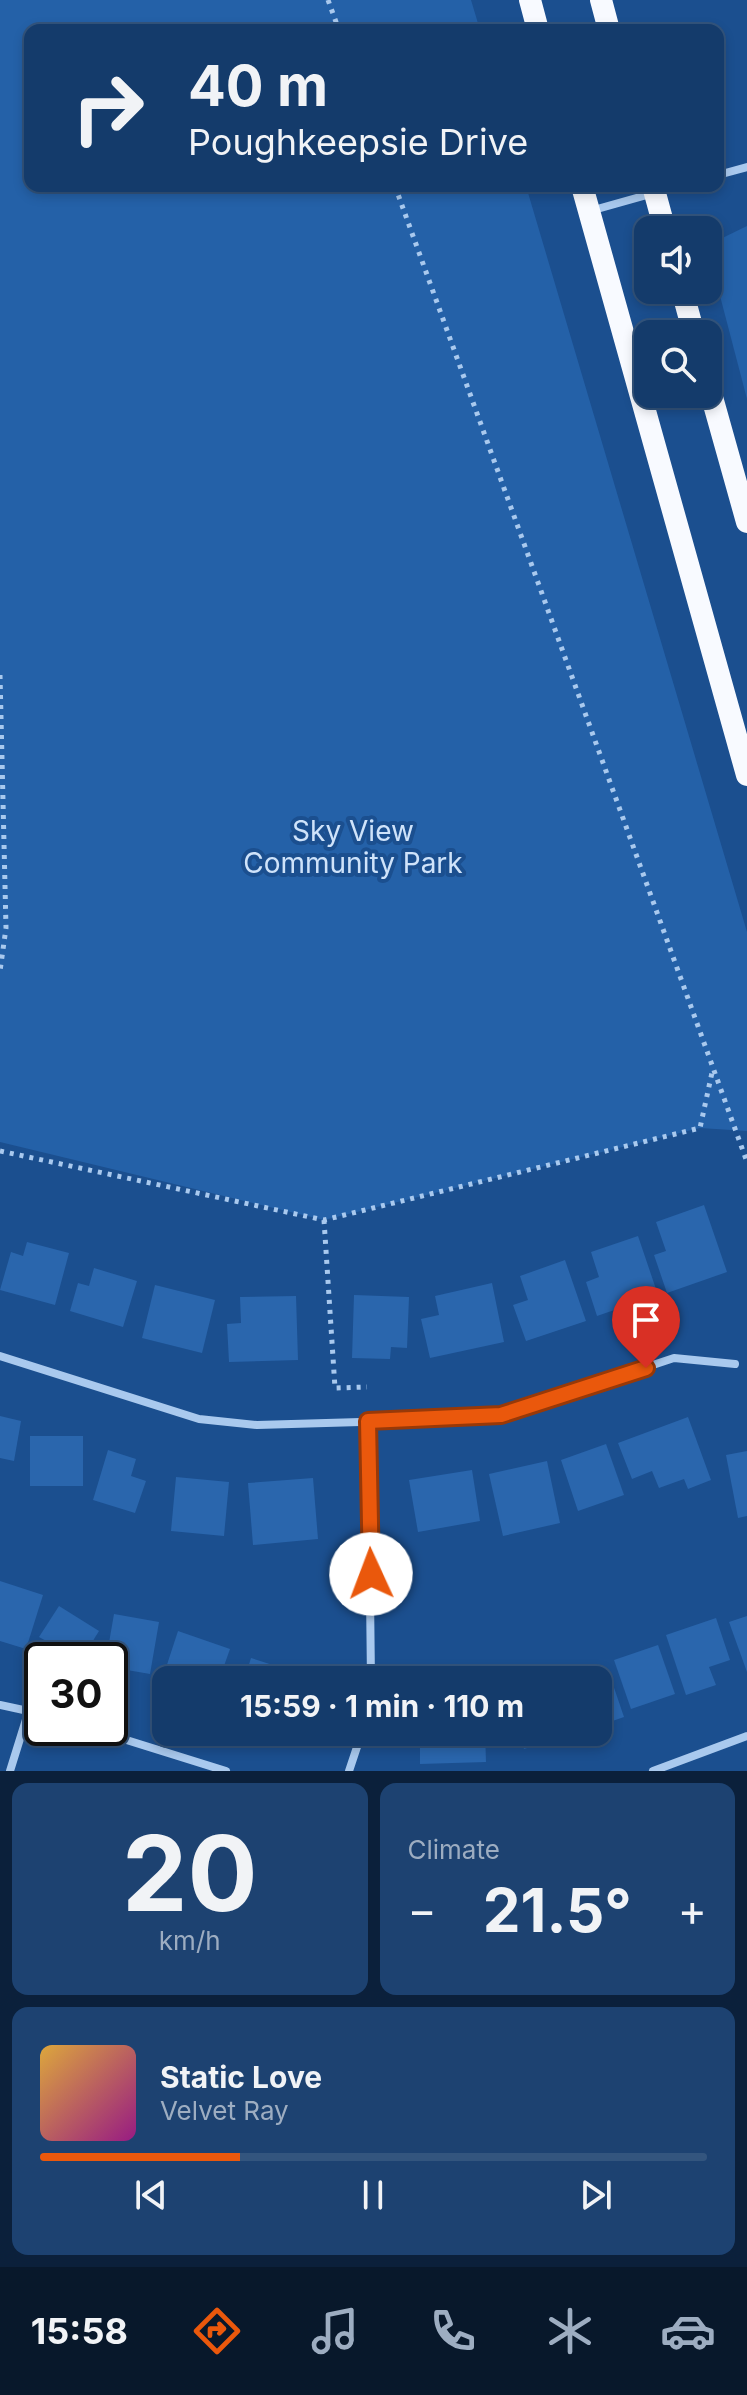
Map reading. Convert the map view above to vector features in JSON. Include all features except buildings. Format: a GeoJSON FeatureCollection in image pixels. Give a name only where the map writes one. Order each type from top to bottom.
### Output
{"type":"FeatureCollection","features":[{"type":"Feature","properties":{"kind":"highway"},"geometry":{"type":"LineString","coordinates":[[530,0],[536,24]]}},
{"type":"Feature","properties":{"kind":"highway"},"geometry":{"type":"LineString","coordinates":[[601,0],[607,24]]}},
{"type":"Feature","properties":{"kind":"highway"},"geometry":{"type":"LineString","coordinates":[[584,192],[747,775]]}},
{"type":"Feature","properties":{"kind":"highway"},"geometry":{"type":"LineString","coordinates":[[655,192],[661,216]]}},
{"type":"Feature","properties":{"kind":"highway"},"geometry":{"type":"LineString","coordinates":[[715,408],[747,522]]}},
{"type":"Feature","properties":{"kind":"street"},"geometry":{"type":"LineString","coordinates":[[724,173],[747,167]]}},
{"type":"Feature","properties":{"kind":"street"},"geometry":{"type":"LineString","coordinates":[[589,211],[645,192]]}},
{"type":"Feature","properties":{"kind":"street"},"geometry":{"type":"LineString","coordinates":[[0,1356],[199,1419],[257,1425],[501,1415],[674,1358],[735,1364]]}},
{"type":"Feature","properties":{"kind":"street"},"geometry":{"type":"LineString","coordinates":[[368,1421],[371,1666]]}},
{"type":"Feature","properties":{"kind":"street"},"geometry":{"type":"LineString","coordinates":[[0,1705],[24,1709]]}},
{"type":"Feature","properties":{"kind":"street"},"geometry":{"type":"LineString","coordinates":[[10,1771],[24,1726]]}},
{"type":"Feature","properties":{"kind":"street"},"geometry":{"type":"LineString","coordinates":[[653,1771],[747,1736]]}},
{"type":"Feature","properties":{"kind":"street"},"geometry":{"type":"LineString","coordinates":[[128,1740],[226,1771]]}},
{"type":"Feature","properties":{"kind":"street"},"geometry":{"type":"LineString","coordinates":[[349,1771],[357,1746]]}},
{"type":"Feature","properties":{"kind":"path"},"geometry":{"type":"LineString","coordinates":[[328,0],[337,24]]}},
{"type":"Feature","properties":{"kind":"path"},"geometry":{"type":"LineString","coordinates":[[397,192],[747,1162]]}},
{"type":"Feature","properties":{"kind":"path"},"geometry":{"type":"LineString","coordinates":[[0,675],[6,928],[0,971]]}},
{"type":"Feature","properties":{"kind":"path"},"geometry":{"type":"LineString","coordinates":[[0,1151],[324,1220],[700,1128],[713,1068]]}},
{"type":"Feature","properties":{"kind":"path"},"geometry":{"type":"LineString","coordinates":[[324,1220],[335,1388],[367,1387]]}},
{"type":"Feature","properties":{"kind":"green space","name":"Sky View Community Park"},"geometry":{"type":"Polygon","coordinates":[[[0,0],[471,0],[478,24],[24,24],[24,192],[528,192],[747,932],[747,1131],[700,1128],[324,1220],[0,1142],[0,0]]]}},
{"type":"Feature","properties":{"kind":"green space"},"geometry":{"type":"Polygon","coordinates":[[[747,226],[747,399],[722,303],[722,238],[747,226]]]}},
{"type":"Feature","properties":{"kind":"route"},"geometry":{"type":"LineString","coordinates":[[371,1574],[368,1421],[501,1415],[646,1368]]}}]}
